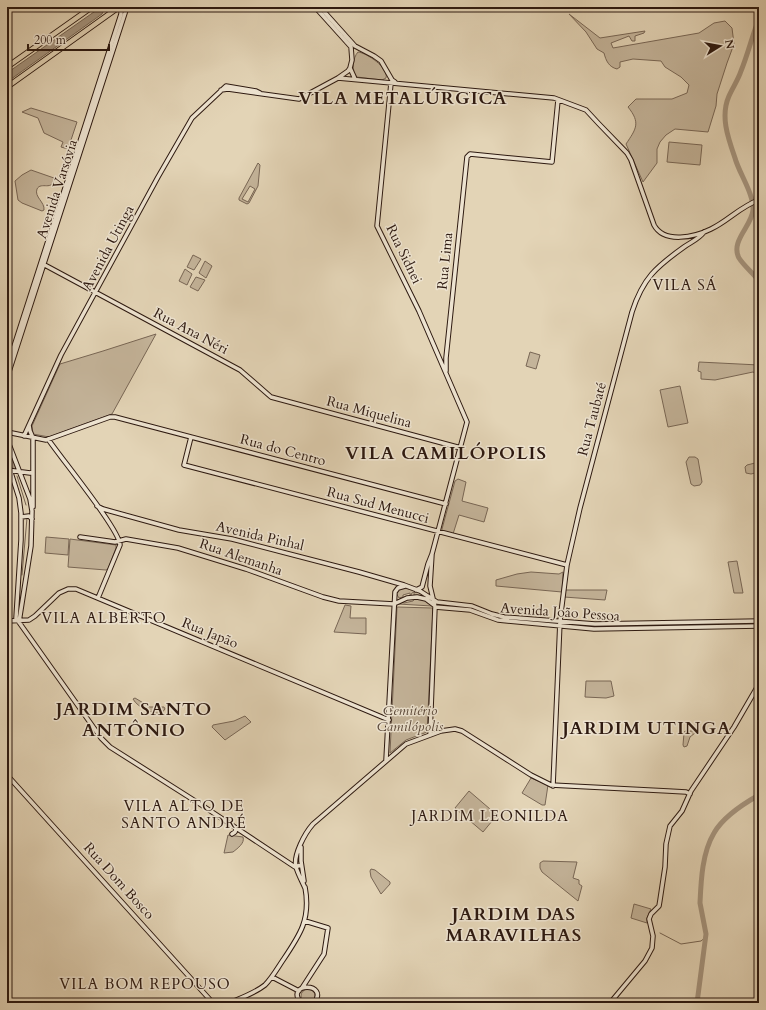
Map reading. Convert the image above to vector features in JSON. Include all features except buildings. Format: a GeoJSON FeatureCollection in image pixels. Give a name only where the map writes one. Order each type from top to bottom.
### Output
{"type":"FeatureCollection","features":[{"type":"Feature","properties":{"kind":"highway"},"geometry":{"type":"LineString","coordinates":[[7,67],[92,7]]}},
{"type":"Feature","properties":{"kind":"highway"},"geometry":{"type":"LineString","coordinates":[[7,87],[118,8]]}},
{"type":"Feature","properties":{"kind":"main road","name":"Avenida Varsóvia"},"geometry":{"type":"LineString","coordinates":[[7,368],[127,7]]}},
{"type":"Feature","properties":{"kind":"main road"},"geometry":{"type":"LineString","coordinates":[[315,7],[350,45],[352,54],[350,68],[356,80]]}},
{"type":"Feature","properties":{"kind":"main road"},"geometry":{"type":"LineString","coordinates":[[320,7],[354,44],[360,49],[378,58],[392,81],[396,83]]}},
{"type":"Feature","properties":{"kind":"main road","name":"Avenida Varsóvia"},"geometry":{"type":"LineString","coordinates":[[7,378],[121,14],[121,11],[118,8]]}},
{"type":"Feature","properties":{"kind":"main road"},"geometry":{"type":"LineString","coordinates":[[352,54],[360,49]]}},
{"type":"Feature","properties":{"kind":"main road","name":"Avenida Utinga"},"geometry":{"type":"LineString","coordinates":[[24,436],[61,356],[158,177],[192,118],[220,90],[228,88],[299,99],[338,78],[350,68]]}},
{"type":"Feature","properties":{"kind":"main road"},"geometry":{"type":"LineString","coordinates":[[383,82],[387,78],[387,72]]}},
{"type":"Feature","properties":{"kind":"main road"},"geometry":{"type":"LineString","coordinates":[[338,78],[554,98],[584,108],[628,154],[652,219],[660,232],[665,235],[676,237],[704,232]]}},
{"type":"Feature","properties":{"kind":"main road","name":"Rua Sidnei"},"geometry":{"type":"LineString","coordinates":[[391,83],[377,226],[419,311],[466,417],[467,424],[461,448]]}},
{"type":"Feature","properties":{"kind":"main road","name":"Rua Lima"},"geometry":{"type":"LineString","coordinates":[[446,372],[446,358],[466,158],[470,154],[552,162],[558,100]]}},
{"type":"Feature","properties":{"kind":"main road","name":"Rua Taubaté"},"geometry":{"type":"LineString","coordinates":[[554,786],[560,624],[567,565],[580,508],[635,305],[643,284],[660,265],[700,237],[704,232],[724,222],[757,200]]}},
{"type":"Feature","properties":{"kind":"main road"},"geometry":{"type":"LineString","coordinates":[[691,242],[694,238],[693,235]]}},
{"type":"Feature","properties":{"kind":"main road","name":"Rua Ana Néri"},"geometry":{"type":"LineString","coordinates":[[43,263],[240,370],[271,397]]}},
{"type":"Feature","properties":{"kind":"main road"},"geometry":{"type":"LineString","coordinates":[[441,359],[446,358]]}},
{"type":"Feature","properties":{"kind":"main road"},"geometry":{"type":"LineString","coordinates":[[441,359],[447,365]]}},
{"type":"Feature","properties":{"kind":"main road","name":"Rua Miquelina"},"geometry":{"type":"LineString","coordinates":[[271,397],[461,448]]}},
{"type":"Feature","properties":{"kind":"main road","name":"Rua do Centro"},"geometry":{"type":"LineString","coordinates":[[48,439],[110,417],[115,417],[446,504]]}},
{"type":"Feature","properties":{"kind":"main road"},"geometry":{"type":"LineString","coordinates":[[18,621],[26,579],[32,519],[33,438],[29,425]]}},
{"type":"Feature","properties":{"kind":"main road"},"geometry":{"type":"LineString","coordinates":[[7,432],[33,438],[48,439],[109,522],[120,541],[120,545],[98,598]]}},
{"type":"Feature","properties":{"kind":"main road","name":"Rua Sud Menucci"},"geometry":{"type":"LineString","coordinates":[[191,437],[184,465],[567,565]]}},
{"type":"Feature","properties":{"kind":"main road"},"geometry":{"type":"LineString","coordinates":[[7,439],[30,499],[32,511]]}},
{"type":"Feature","properties":{"kind":"main road"},"geometry":{"type":"LineString","coordinates":[[430,735],[435,607],[430,585],[431,561],[461,448]]}},
{"type":"Feature","properties":{"kind":"main road"},"geometry":{"type":"LineString","coordinates":[[7,460],[19,498],[21,517],[16,616],[62,684],[101,738],[110,747],[296,867]]}},
{"type":"Feature","properties":{"kind":"main road"},"geometry":{"type":"LineString","coordinates":[[9,470],[30,473],[33,472]]}},
{"type":"Feature","properties":{"kind":"main road","name":"Avenida Pinhal"},"geometry":{"type":"LineString","coordinates":[[97,506],[179,530],[232,539],[416,590]]}},
{"type":"Feature","properties":{"kind":"main road"},"geometry":{"type":"LineString","coordinates":[[109,522],[107,516],[108,512],[111,511]]}},
{"type":"Feature","properties":{"kind":"main road"},"geometry":{"type":"LineString","coordinates":[[21,517],[27,516],[32,519]]}},
{"type":"Feature","properties":{"kind":"main road","name":"Rua Alemanha"},"geometry":{"type":"LineString","coordinates":[[80,537],[114,542],[126,539],[178,548],[246,569],[334,600],[394,604]]}},
{"type":"Feature","properties":{"kind":"main road"},"geometry":{"type":"LineString","coordinates":[[416,590],[421,588],[431,561]]}},
{"type":"Feature","properties":{"kind":"main road"},"geometry":{"type":"LineString","coordinates":[[19,577],[21,579],[26,579]]}},
{"type":"Feature","properties":{"kind":"main road"},"geometry":{"type":"LineString","coordinates":[[423,583],[430,585]]}},
{"type":"Feature","properties":{"kind":"main road"},"geometry":{"type":"LineString","coordinates":[[386,762],[394,597],[396,589],[406,586]]}},
{"type":"Feature","properties":{"kind":"main road","name":"Rua Japão"},"geometry":{"type":"LineString","coordinates":[[7,621],[29,620],[33,618],[57,594],[64,590],[76,589],[389,720]]}},
{"type":"Feature","properties":{"kind":"main road","name":"Avenida João Pessoa"},"geometry":{"type":"LineString","coordinates":[[416,590],[439,602],[472,606],[504,617],[602,629],[759,626]]}},
{"type":"Feature","properties":{"kind":"main road"},"geometry":{"type":"LineString","coordinates":[[394,597],[405,599]]}},
{"type":"Feature","properties":{"kind":"main road"},"geometry":{"type":"LineString","coordinates":[[394,604],[412,597],[428,600],[435,607]]}},
{"type":"Feature","properties":{"kind":"main road","name":"Avenida João Pessoa"},"geometry":{"type":"LineString","coordinates":[[435,607],[470,610],[498,620],[560,624],[759,621]]}},
{"type":"Feature","properties":{"kind":"main road"},"geometry":{"type":"LineString","coordinates":[[611,1003],[645,961],[652,948],[653,936],[649,919],[651,914],[659,906],[670,826],[682,812],[690,794],[734,727],[759,684]]}},
{"type":"Feature","properties":{"kind":"main road"},"geometry":{"type":"LineString","coordinates":[[305,888],[296,867],[296,860],[307,831],[313,824],[409,743],[452,729],[462,731],[531,775],[554,786],[686,792],[690,794]]}},
{"type":"Feature","properties":{"kind":"main road"},"geometry":{"type":"LineString","coordinates":[[387,753],[392,756]]}},
{"type":"Feature","properties":{"kind":"main road","name":"Rua Dom Bosco"},"geometry":{"type":"LineString","coordinates":[[7,775],[213,1003]]}},
{"type":"Feature","properties":{"kind":"main road"},"geometry":{"type":"LineString","coordinates":[[232,834],[235,832],[236,828]]}},
{"type":"Feature","properties":{"kind":"main road"},"geometry":{"type":"LineString","coordinates":[[229,1003],[260,988],[272,977],[296,940],[305,921],[307,906],[300,854],[302,844]]}},
{"type":"Feature","properties":{"kind":"main road"},"geometry":{"type":"LineString","coordinates":[[296,867],[301,865]]}},
{"type":"Feature","properties":{"kind":"main road"},"geometry":{"type":"LineString","coordinates":[[300,1003],[298,996],[299,991],[324,954],[328,928],[305,921]]}},
{"type":"Feature","properties":{"kind":"main road"},"geometry":{"type":"LineString","coordinates":[[272,977],[299,991]]}},
{"type":"Feature","properties":{"kind":"main road"},"geometry":{"type":"LineString","coordinates":[[302,988],[308,986],[315,990],[317,996],[314,1003]]}},
{"type":"Feature","properties":{"kind":"green space"},"geometry":{"type":"Polygon","coordinates":[[[569,14],[600,38],[645,31],[644,33],[635,36],[635,41],[632,41],[629,36],[611,43],[613,48],[699,33],[714,23],[725,21],[732,28],[734,44],[717,94],[716,106],[708,132],[675,129],[666,135],[660,142],[657,149],[657,163],[643,182],[626,144],[636,126],[635,117],[628,107],[636,99],[672,99],[687,93],[689,85],[681,77],[665,67],[661,61],[633,59],[620,62],[620,67],[617,69],[612,67],[607,61],[604,53],[597,49],[586,32],[569,14]]]}},
{"type":"Feature","properties":{"kind":"green space"},"geometry":{"type":"Polygon","coordinates":[[[358,52],[372,58],[381,66],[386,74],[386,78],[382,80],[357,77],[354,72],[353,64],[358,52]]]}},
{"type":"Feature","properties":{"kind":"green space"},"geometry":{"type":"Polygon","coordinates":[[[31,108],[77,122],[68,149],[61,147],[63,142],[44,133],[38,118],[22,112],[31,108]]]}},
{"type":"Feature","properties":{"kind":"green space"},"geometry":{"type":"Polygon","coordinates":[[[669,142],[702,145],[700,165],[667,162],[669,142]]]}},
{"type":"Feature","properties":{"kind":"green space"},"geometry":{"type":"Polygon","coordinates":[[[258,163],[260,165],[258,186],[249,203],[247,204],[239,200],[258,163]],[[250,186],[242,199],[248,202],[255,189],[250,186]]]}},
{"type":"Feature","properties":{"kind":"green space"},"geometry":{"type":"Polygon","coordinates":[[[31,170],[54,178],[53,182],[49,186],[41,186],[37,189],[37,195],[44,207],[44,210],[42,211],[18,200],[15,181],[31,170]]]}},
{"type":"Feature","properties":{"kind":"green space"},"geometry":{"type":"Polygon","coordinates":[[[193,255],[201,259],[194,270],[187,267],[193,255]]]}},
{"type":"Feature","properties":{"kind":"green space"},"geometry":{"type":"Polygon","coordinates":[[[205,261],[212,266],[206,278],[199,273],[205,261]]]}},
{"type":"Feature","properties":{"kind":"green space"},"geometry":{"type":"Polygon","coordinates":[[[185,269],[192,274],[187,285],[179,281],[185,269]]]}},
{"type":"Feature","properties":{"kind":"green space"},"geometry":{"type":"Polygon","coordinates":[[[196,277],[205,280],[198,291],[190,287],[196,277]]]}},
{"type":"Feature","properties":{"kind":"green space"},"geometry":{"type":"Polygon","coordinates":[[[156,334],[112,414],[49,437],[33,434],[32,426],[60,364],[156,334]]]}},
{"type":"Feature","properties":{"kind":"green space"},"geometry":{"type":"Polygon","coordinates":[[[530,352],[540,355],[536,369],[526,366],[530,352]]]}},
{"type":"Feature","properties":{"kind":"green space"},"geometry":{"type":"Polygon","coordinates":[[[699,362],[759,365],[759,375],[753,372],[715,380],[701,379],[701,372],[698,371],[699,362]]]}},
{"type":"Feature","properties":{"kind":"green space"},"geometry":{"type":"Polygon","coordinates":[[[680,386],[688,423],[668,427],[660,390],[680,386]]]}},
{"type":"Feature","properties":{"kind":"green space"},"geometry":{"type":"Polygon","coordinates":[[[689,457],[695,457],[698,459],[702,482],[700,485],[694,486],[691,484],[686,462],[689,457]]]}},
{"type":"Feature","properties":{"kind":"green space"},"geometry":{"type":"Polygon","coordinates":[[[759,462],[759,472],[751,474],[746,473],[745,467],[747,465],[759,462]]]}},
{"type":"Feature","properties":{"kind":"green space"},"geometry":{"type":"Polygon","coordinates":[[[458,479],[466,482],[462,501],[488,508],[484,522],[459,515],[453,534],[442,531],[442,529],[455,481],[458,479]]]}},
{"type":"Feature","properties":{"kind":"green space"},"geometry":{"type":"Polygon","coordinates":[[[46,537],[69,539],[68,555],[45,553],[46,537]]]}},
{"type":"Feature","properties":{"kind":"green space"},"geometry":{"type":"Polygon","coordinates":[[[70,539],[116,545],[108,569],[68,567],[70,539]]]}},
{"type":"Feature","properties":{"kind":"green space"},"geometry":{"type":"Polygon","coordinates":[[[737,561],[743,593],[734,593],[728,562],[737,561]]]}},
{"type":"Feature","properties":{"kind":"green space"},"geometry":{"type":"Polygon","coordinates":[[[531,572],[559,574],[563,572],[562,592],[496,586],[496,580],[531,572]]]}},
{"type":"Feature","properties":{"kind":"green space"},"geometry":{"type":"Polygon","coordinates":[[[404,588],[426,596],[414,595],[414,592],[411,595],[410,593],[399,598],[396,593],[399,589],[404,588]]]}},
{"type":"Feature","properties":{"kind":"green space"},"geometry":{"type":"Polygon","coordinates":[[[565,590],[607,590],[605,600],[564,597],[565,590]]]}},
{"type":"Feature","properties":{"kind":"green space"},"geometry":{"type":"Polygon","coordinates":[[[415,598],[422,599],[432,606],[398,604],[413,601],[415,598]]]}},
{"type":"Feature","properties":{"kind":"green space"},"geometry":{"type":"Polygon","coordinates":[[[345,605],[351,606],[350,618],[366,618],[366,634],[334,632],[345,605]]]}},
{"type":"Feature","properties":{"kind":"green space","name":"Cemitério Camilópolis"},"geometry":{"type":"Polygon","coordinates":[[[397,607],[433,609],[427,732],[406,740],[390,753],[397,607]]]}},
{"type":"Feature","properties":{"kind":"green space"},"geometry":{"type":"Polygon","coordinates":[[[586,681],[611,681],[614,696],[606,698],[585,697],[586,681]]]}},
{"type":"Feature","properties":{"kind":"green space"},"geometry":{"type":"Polygon","coordinates":[[[135,698],[150,707],[164,707],[165,709],[161,714],[150,711],[138,705],[133,699],[135,698]]]}},
{"type":"Feature","properties":{"kind":"green space"},"geometry":{"type":"Polygon","coordinates":[[[245,716],[251,722],[225,740],[212,727],[213,725],[234,721],[245,716]]]}},
{"type":"Feature","properties":{"kind":"green space"},"geometry":{"type":"Polygon","coordinates":[[[685,731],[693,731],[695,733],[690,737],[687,746],[684,747],[683,745],[685,731]]]}},
{"type":"Feature","properties":{"kind":"green space"},"geometry":{"type":"Polygon","coordinates":[[[531,778],[548,785],[545,805],[542,805],[522,793],[531,778]]]}},
{"type":"Feature","properties":{"kind":"green space"},"geometry":{"type":"Polygon","coordinates":[[[469,791],[497,815],[483,832],[455,808],[469,791]]]}},
{"type":"Feature","properties":{"kind":"green space"},"geometry":{"type":"Polygon","coordinates":[[[228,835],[243,837],[243,841],[241,845],[233,852],[224,853],[228,835]]]}},
{"type":"Feature","properties":{"kind":"green space"},"geometry":{"type":"Polygon","coordinates":[[[543,861],[577,862],[573,878],[579,880],[579,884],[582,886],[578,901],[542,872],[540,863],[543,861]]]}},
{"type":"Feature","properties":{"kind":"green space"},"geometry":{"type":"Polygon","coordinates":[[[371,869],[375,870],[390,882],[381,894],[371,877],[371,869]]]}},
{"type":"Feature","properties":{"kind":"green space"},"geometry":{"type":"Polygon","coordinates":[[[634,904],[651,909],[647,918],[647,923],[631,918],[634,904]]]}},
{"type":"Feature","properties":{"kind":"green space"},"geometry":{"type":"Polygon","coordinates":[[[305,989],[311,989],[315,993],[315,999],[311,1003],[305,1003],[301,999],[301,993],[305,989]]]}},
{"type":"Feature","properties":{"kind":"shaded area"},"geometry":{"type":"Polygon","coordinates":[[[101,7],[108,7],[102,14],[7,82],[7,73],[101,7]]]}},
{"type":"Feature","properties":{"kind":"waterway"},"geometry":{"type":"LineString","coordinates":[[759,19],[740,74],[726,104],[725,111],[726,127],[730,143],[753,204],[752,216],[739,240],[737,252],[741,261],[759,281]]}},
{"type":"Feature","properties":{"kind":"waterway"},"geometry":{"type":"LineString","coordinates":[[7,449],[13,466]]}},
{"type":"Feature","properties":{"kind":"waterway"},"geometry":{"type":"LineString","coordinates":[[17,476],[26,505]]}},
{"type":"Feature","properties":{"kind":"waterway"},"geometry":{"type":"LineString","coordinates":[[22,575],[27,518]]}},
{"type":"Feature","properties":{"kind":"waterway"},"geometry":{"type":"LineString","coordinates":[[697,1003],[706,934],[700,903],[703,867],[707,849],[714,833],[728,816],[759,795]]}},
{"type":"Feature","properties":{"kind":"waterway"},"geometry":{"type":"LineString","coordinates":[[660,933],[681,944],[701,941],[706,937]]}},
{"type":"Feature","properties":{"kind":"district","name":"VILA METALÚRGICA"},"geometry":{"type":"Point","coordinates":[403,98]}},
{"type":"Feature","properties":{"kind":"district","name":"VILA SÁ"},"geometry":{"type":"Point","coordinates":[685,285]}},
{"type":"Feature","properties":{"kind":"district","name":"VILA CAMILÓPOLIS"},"geometry":{"type":"Point","coordinates":[446,453]}},
{"type":"Feature","properties":{"kind":"district","name":"VILA ALBERTO"},"geometry":{"type":"Point","coordinates":[104,618]}},
{"type":"Feature","properties":{"kind":"district","name":"JARDIM SANTO ANTÔNIO"},"geometry":{"type":"Point","coordinates":[134,719]}},
{"type":"Feature","properties":{"kind":"district","name":"JARDIM UTINGA"},"geometry":{"type":"Point","coordinates":[647,728]}},
{"type":"Feature","properties":{"kind":"district","name":"VILA ALTO DE SANTO ANDRÉ"},"geometry":{"type":"Point","coordinates":[184,814]}},
{"type":"Feature","properties":{"kind":"district","name":"JARDIM LEONILDA"},"geometry":{"type":"Point","coordinates":[490,816]}},
{"type":"Feature","properties":{"kind":"district","name":"JARDIM DAS MARAVILHAS"},"geometry":{"type":"Point","coordinates":[514,924]}},
{"type":"Feature","properties":{"kind":"district","name":"VILA BOM REPOUSO"},"geometry":{"type":"Point","coordinates":[145,984]}}]}
